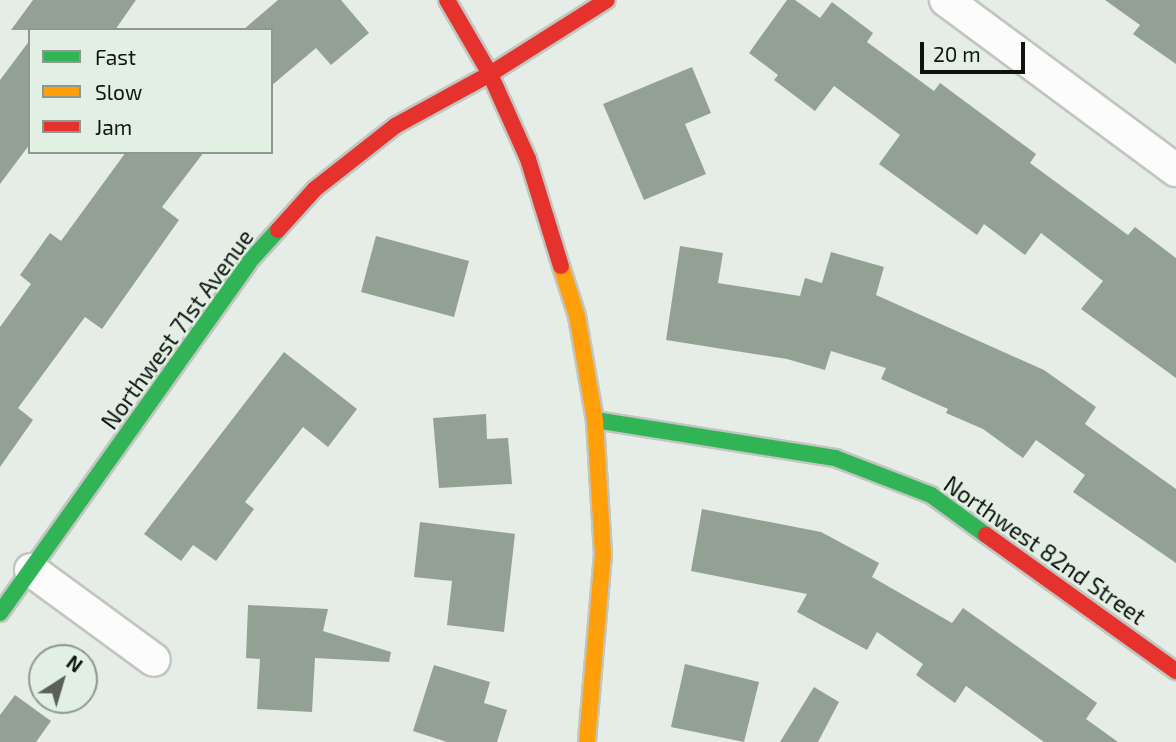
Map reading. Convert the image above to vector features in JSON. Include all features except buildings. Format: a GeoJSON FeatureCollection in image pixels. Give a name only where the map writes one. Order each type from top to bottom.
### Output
{"type":"FeatureCollection","features":[{"type":"Feature","properties":{"kind":"street"},"geometry":{"type":"LineString","coordinates":[[447,0],[490,74],[528,159],[577,316],[595,420],[603,554],[587,742]]}},
{"type":"Feature","properties":{"kind":"street","name":"Northwest 71st Avenue"},"geometry":{"type":"LineString","coordinates":[[0,613],[249,262],[315,189],[395,126],[490,74],[607,0]]}},
{"type":"Feature","properties":{"kind":"street"},"geometry":{"type":"LineString","coordinates":[[946,0],[1176,170]]}},
{"type":"Feature","properties":{"kind":"street","name":"Northwest 82nd Street"},"geometry":{"type":"LineString","coordinates":[[595,420],[724,437],[835,458],[931,495],[1176,671]]}},
{"type":"Feature","properties":{"kind":"street"},"geometry":{"type":"LineString","coordinates":[[31,570],[154,660]]}},
{"type":"Feature","properties":{"kind":"traffic: fast"},"geometry":{"type":"LineString","coordinates":[[0,613],[249,262],[278,230]]}},
{"type":"Feature","properties":{"kind":"traffic: fast"},"geometry":{"type":"LineString","coordinates":[[595,420],[835,458],[931,495],[986,535]]}},
{"type":"Feature","properties":{"kind":"traffic: slow"},"geometry":{"type":"LineString","coordinates":[[561,266],[577,316],[595,420],[603,554],[587,742]]}},
{"type":"Feature","properties":{"kind":"traffic: jam"},"geometry":{"type":"LineString","coordinates":[[447,0],[490,74],[528,159],[561,266]]}},
{"type":"Feature","properties":{"kind":"traffic: jam"},"geometry":{"type":"LineString","coordinates":[[278,230],[315,189],[395,126],[490,74],[607,0]]}},
{"type":"Feature","properties":{"kind":"traffic: jam"},"geometry":{"type":"LineString","coordinates":[[986,535],[1176,671]]}}]}
